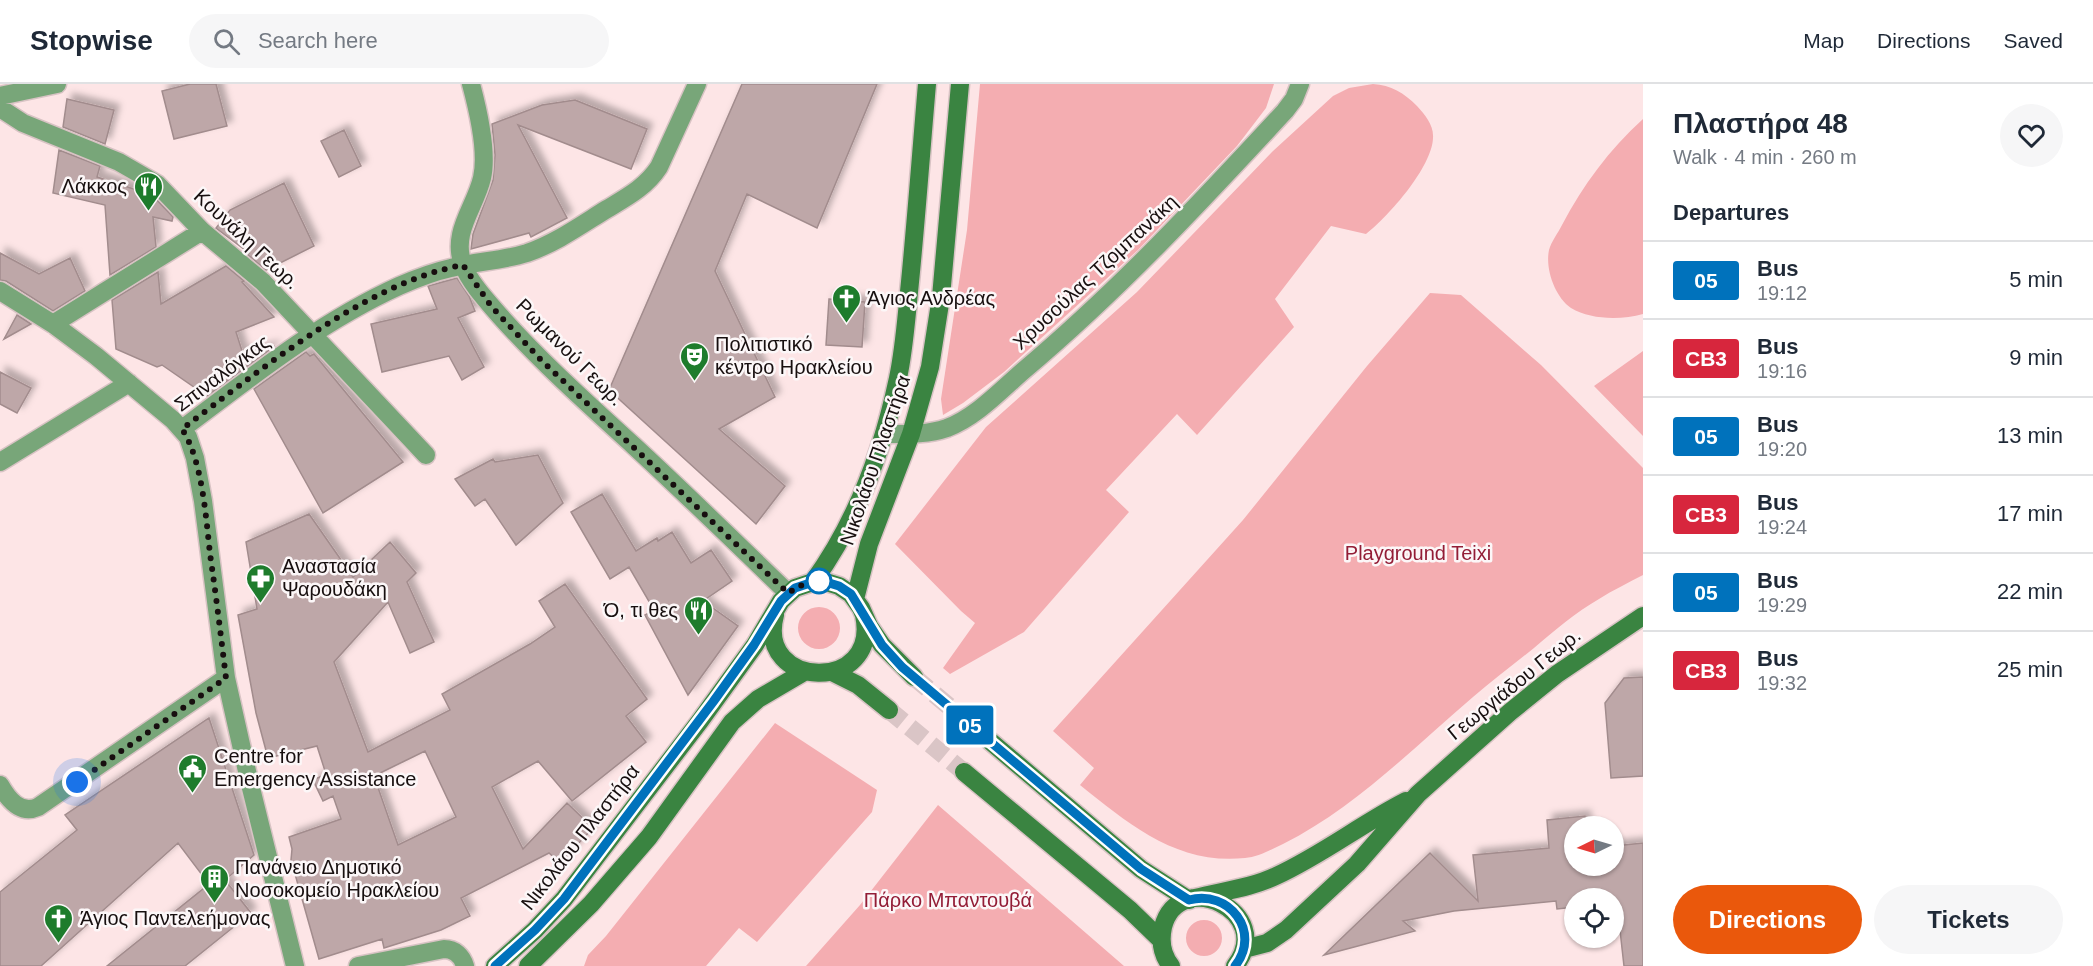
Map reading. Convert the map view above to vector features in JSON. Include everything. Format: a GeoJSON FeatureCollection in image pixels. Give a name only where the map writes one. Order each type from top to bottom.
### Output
{"type":"FeatureCollection","features":[{"type":"Feature","properties":{"kind":"main road","name":"Νικολάου Πλαστήρα"},"geometry":{"type":"LineString","coordinates":[[813,582],[841,538],[864,486],[884,434],[899,376],[927,84]]}},
{"type":"Feature","properties":{"kind":"main road","name":"Νικολάου Πλαστήρα"},"geometry":{"type":"LineString","coordinates":[[858,603],[869,544],[911,434],[930,367],[941,297],[960,84]]}},
{"type":"Feature","properties":{"kind":"main road"},"geometry":{"type":"LineString","coordinates":[[788,593],[813,582],[826,582],[839,586],[858,603],[869,626],[882,645],[914,677]]}},
{"type":"Feature","properties":{"kind":"main road","name":"Νικολάου Πλαστήρα"},"geometry":{"type":"LineString","coordinates":[[495,966],[535,930],[564,899],[700,721],[788,593]]}},
{"type":"Feature","properties":{"kind":"main road"},"geometry":{"type":"LineString","coordinates":[[776,610],[773,632],[777,648],[791,664],[804,672],[823,674],[848,663],[860,649],[865,629],[858,603]]}},
{"type":"Feature","properties":{"kind":"main road","name":"Γεωργιάδου Γεωρ."},"geometry":{"type":"LineString","coordinates":[[1244,949],[1277,937],[1310,910],[1371,849],[1418,794],[1510,712],[1557,674],[1643,616]]}},
{"type":"Feature","properties":{"kind":"main road"},"geometry":{"type":"LineString","coordinates":[[528,966],[591,904],[649,837],[732,722],[758,699],[804,672]]}},
{"type":"Feature","properties":{"kind":"main road"},"geometry":{"type":"LineString","coordinates":[[832,672],[858,685],[889,710]]}},
{"type":"Feature","properties":{"kind":"main road"},"geometry":{"type":"LineString","coordinates":[[990,741],[1141,869],[1192,899]]}},
{"type":"Feature","properties":{"kind":"main road"},"geometry":{"type":"LineString","coordinates":[[964,772],[1130,910],[1161,940]]}},
{"type":"Feature","properties":{"kind":"main road","name":"Γεωργιάδου Γεωρ."},"geometry":{"type":"LineString","coordinates":[[1192,899],[1252,885],[1279,875],[1418,794]]}},
{"type":"Feature","properties":{"kind":"main road"},"geometry":{"type":"LineString","coordinates":[[1171,966],[1163,951],[1161,940],[1165,921],[1177,907],[1192,899],[1213,899],[1231,908],[1243,927],[1245,938],[1244,949],[1235,966]]}},
{"type":"Feature","properties":{"kind":"street"},"geometry":{"type":"LineString","coordinates":[[0,96],[57,84]]}},
{"type":"Feature","properties":{"kind":"street"},"geometry":{"type":"LineString","coordinates":[[463,265],[460,247],[462,224],[478,189],[483,170],[480,124],[471,84]]}},
{"type":"Feature","properties":{"kind":"street","name":"Σπιναλόγκας"},"geometry":{"type":"LineString","coordinates":[[295,966],[226,678],[203,501],[195,458],[188,437],[182,429],[313,334],[399,286],[463,265],[513,256],[540,248],[644,186],[659,167],[697,84]]}},
{"type":"Feature","properties":{"kind":"street","name":"Χρυσούλας Τζομπανάκη"},"geometry":{"type":"LineString","coordinates":[[884,434],[933,432],[960,422],[974,413],[1120,286],[1285,111],[1294,99],[1300,84]]}},
{"type":"Feature","properties":{"kind":"street","name":"Κουνάλη Γεωρ."},"geometry":{"type":"LineString","coordinates":[[0,108],[22,123],[119,162],[148,177],[202,231],[263,282],[426,455]]}},
{"type":"Feature","properties":{"kind":"street"},"geometry":{"type":"LineString","coordinates":[[53,324],[202,231]]}},
{"type":"Feature","properties":{"kind":"street","name":"Ρωμανού Γεωρ."},"geometry":{"type":"LineString","coordinates":[[463,265],[491,306],[541,360],[788,593]]}},
{"type":"Feature","properties":{"kind":"street"},"geometry":{"type":"LineString","coordinates":[[0,291],[53,324],[129,383],[182,429]]}},
{"type":"Feature","properties":{"kind":"street"},"geometry":{"type":"LineString","coordinates":[[0,462],[129,383]]}},
{"type":"Feature","properties":{"kind":"street"},"geometry":{"type":"LineString","coordinates":[[0,785],[14,802],[25,810],[33,809],[226,678]]}},
{"type":"Feature","properties":{"kind":"street"},"geometry":{"type":"LineString","coordinates":[[358,966],[444,949],[454,951],[465,966]]}},
{"type":"Feature","properties":{"kind":"green space"},"geometry":{"type":"Polygon","coordinates":[[[980,84],[1274,84],[1266,108],[1237,146],[1138,250],[1004,372],[943,415],[941,399],[967,230],[980,84]]]}},
{"type":"Feature","properties":{"kind":"green space"},"geometry":{"type":"Polygon","coordinates":[[[1373,84],[1397,90],[1407,97],[1423,113],[1432,129],[1431,150],[1408,190],[1366,234],[1331,226],[1275,299],[1294,327],[1197,435],[1177,414],[1106,490],[1129,512],[1024,632],[950,674],[943,668],[975,623],[895,544],[986,427],[1137,292],[1273,151],[1333,96],[1349,88],[1373,84]]]}},
{"type":"Feature","properties":{"kind":"green space"},"geometry":{"type":"Polygon","coordinates":[[[1643,119],[1643,314],[1616,318],[1588,315],[1571,308],[1560,297],[1550,274],[1549,250],[1588,182],[1619,143],[1643,119]]]}},
{"type":"Feature","properties":{"kind":"green space","name":"Playground Teixi"},"geometry":{"type":"Polygon","coordinates":[[[1430,293],[1461,295],[1541,365],[1643,468],[1643,575],[1590,604],[1574,616],[1481,691],[1359,795],[1309,829],[1283,844],[1245,858],[1220,859],[1176,849],[1136,828],[1080,785],[1094,768],[1053,731],[1243,520],[1367,366],[1430,293]]]}},
{"type":"Feature","properties":{"kind":"green space"},"geometry":{"type":"Polygon","coordinates":[[[1643,351],[1643,436],[1594,386],[1643,351]]]}},
{"type":"Feature","properties":{"kind":"green space"},"geometry":{"type":"Polygon","coordinates":[[[819,607],[827,608],[834,613],[839,620],[839,636],[834,643],[827,648],[819,649],[811,648],[804,643],[799,636],[798,628],[799,620],[804,613],[811,608],[819,607]]]}},
{"type":"Feature","properties":{"kind":"green space"},"geometry":{"type":"Polygon","coordinates":[[[775,723],[877,790],[872,812],[757,942],[739,928],[706,966],[584,966],[588,955],[606,936],[775,723]]]}},
{"type":"Feature","properties":{"kind":"green space","name":"Πάρκο Μπαντουβά"},"geometry":{"type":"Polygon","coordinates":[[[938,805],[1124,966],[806,966],[860,905],[938,805]]]}},
{"type":"Feature","properties":{"kind":"green space"},"geometry":{"type":"Polygon","coordinates":[[[1204,920],[1216,926],[1222,938],[1216,950],[1204,956],[1192,950],[1186,938],[1192,926],[1204,920]]]}},
{"type":"Feature","properties":{"kind":"building"},"geometry":{"type":"Polygon","coordinates":[[[190,84],[216,84],[227,126],[174,139],[162,91],[190,84]]]}},
{"type":"Feature","properties":{"kind":"building"},"geometry":{"type":"Polygon","coordinates":[[[742,84],[877,84],[817,228],[747,194],[715,271],[775,397],[719,429],[785,486],[756,524],[609,390],[742,84]]]}},
{"type":"Feature","properties":{"kind":"building"},"geometry":{"type":"Polygon","coordinates":[[[67,99],[114,110],[105,144],[63,127],[67,99]]]}},
{"type":"Feature","properties":{"kind":"building"},"geometry":{"type":"Polygon","coordinates":[[[575,100],[647,129],[631,169],[518,125],[567,218],[531,237],[529,233],[471,249],[473,234],[493,180],[495,155],[492,124],[542,105],[575,100]]]}},
{"type":"Feature","properties":{"kind":"building"},"geometry":{"type":"Polygon","coordinates":[[[344,130],[361,166],[339,177],[321,141],[344,130]]]}},
{"type":"Feature","properties":{"kind":"building"},"geometry":{"type":"Polygon","coordinates":[[[59,150],[100,166],[97,177],[152,195],[173,217],[172,221],[153,217],[156,247],[110,275],[105,205],[53,193],[59,150]]]}},
{"type":"Feature","properties":{"kind":"building"},"geometry":{"type":"Polygon","coordinates":[[[284,183],[314,246],[266,270],[247,254],[249,253],[216,228],[230,210],[284,183]]]}},
{"type":"Feature","properties":{"kind":"building"},"geometry":{"type":"Polygon","coordinates":[[[0,253],[39,274],[70,258],[85,291],[53,311],[6,281],[0,280],[0,253]]]}},
{"type":"Feature","properties":{"kind":"building"},"geometry":{"type":"Polygon","coordinates":[[[226,266],[244,281],[242,282],[274,317],[236,332],[243,354],[275,346],[207,396],[162,365],[157,367],[116,349],[112,300],[158,272],[161,304],[226,266]]]}},
{"type":"Feature","properties":{"kind":"building"},"geometry":{"type":"Polygon","coordinates":[[[457,278],[469,296],[475,311],[458,318],[484,367],[462,380],[449,356],[382,372],[371,324],[437,309],[428,286],[457,278]]]}},
{"type":"Feature","properties":{"kind":"building","name":"Άγιος Ανδρέας"},"geometry":{"type":"Polygon","coordinates":[[[829,299],[865,302],[862,347],[826,345],[829,299]]]}},
{"type":"Feature","properties":{"kind":"building"},"geometry":{"type":"Polygon","coordinates":[[[17,315],[31,324],[4,339],[17,315]]]}},
{"type":"Feature","properties":{"kind":"building"},"geometry":{"type":"Polygon","coordinates":[[[306,352],[310,356],[314,354],[403,462],[323,513],[254,389],[306,352]]]}},
{"type":"Feature","properties":{"kind":"building"},"geometry":{"type":"Polygon","coordinates":[[[0,372],[31,388],[17,413],[0,404],[0,372]]]}},
{"type":"Feature","properties":{"kind":"building"},"geometry":{"type":"Polygon","coordinates":[[[538,455],[563,503],[516,545],[485,499],[475,506],[455,479],[493,459],[495,462],[538,455]]]}},
{"type":"Feature","properties":{"kind":"building"},"geometry":{"type":"Polygon","coordinates":[[[602,494],[636,551],[672,532],[691,563],[711,550],[732,581],[703,601],[738,626],[688,695],[645,615],[654,610],[629,567],[610,579],[571,512],[602,494]]]}},
{"type":"Feature","properties":{"kind":"building"},"geometry":{"type":"Polygon","coordinates":[[[309,514],[353,577],[390,542],[416,573],[407,582],[434,642],[410,653],[388,602],[334,662],[368,752],[450,710],[442,694],[530,644],[555,627],[539,601],[565,584],[647,699],[626,716],[646,742],[572,801],[538,761],[492,787],[523,849],[567,803],[593,828],[560,863],[549,853],[461,898],[470,916],[441,930],[384,948],[382,939],[319,959],[291,860],[292,849],[289,837],[341,819],[333,796],[323,801],[313,780],[326,774],[317,746],[268,758],[256,713],[238,615],[257,609],[246,542],[309,514]],[[425,751],[374,776],[398,845],[456,817],[425,751]]]}},
{"type":"Feature","properties":{"kind":"building"},"geometry":{"type":"Polygon","coordinates":[[[1643,677],[1643,776],[1611,778],[1605,703],[1624,678],[1643,677]]]}},
{"type":"Feature","properties":{"kind":"building"},"geometry":{"type":"Polygon","coordinates":[[[209,718],[254,855],[225,880],[251,913],[185,966],[107,966],[209,884],[178,843],[41,966],[0,966],[0,892],[77,830],[65,815],[209,718]]]}},
{"type":"Feature","properties":{"kind":"building"},"geometry":{"type":"Polygon","coordinates":[[[1564,818],[1564,876],[1624,876],[1624,845],[1643,843],[1643,966],[1624,966],[1622,948],[1624,948],[1624,888],[1564,888],[1564,908],[1557,909],[1556,901],[1454,911],[1403,921],[1415,931],[1324,955],[1430,853],[1478,901],[1473,855],[1549,848],[1547,820],[1564,818]]]}},
{"type":"Feature","properties":{"kind":"tunnel"},"geometry":{"type":"LineString","coordinates":[[914,677],[990,741]]}},
{"type":"Feature","properties":{"kind":"tunnel"},"geometry":{"type":"LineString","coordinates":[[889,710],[964,772]]}},
{"type":"Feature","properties":{"kind":"bus line","name":"05"},"geometry":{"type":"LineString","coordinates":[[495,966],[553,912],[577,882],[713,702],[754,645],[781,601],[795,588],[819,581],[839,586],[851,594],[882,645],[902,667],[1141,869],[1170,890],[1189,900],[1203,897],[1222,902],[1231,908],[1243,927],[1245,938],[1244,949],[1235,966]]}},
{"type":"Feature","properties":{"kind":"place","name":"Λάκκος"},"geometry":{"type":"Point","coordinates":[148,212]}},
{"type":"Feature","properties":{"kind":"place","name":"Άγιος Ανδρέας"},"geometry":{"type":"Point","coordinates":[846,324]}},
{"type":"Feature","properties":{"kind":"place","name":"Πολιτιστικό κέντρο Ηρακλείου"},"geometry":{"type":"Point","coordinates":[694,382]}},
{"type":"Feature","properties":{"kind":"place","name":"Αναστασία Ψαρουδάκη"},"geometry":{"type":"Point","coordinates":[261,604]}},
{"type":"Feature","properties":{"kind":"place","name":"Ό, τι θες"},"geometry":{"type":"Point","coordinates":[699,636]}},
{"type":"Feature","properties":{"kind":"place","name":"Centre for Emergency Assistance"},"geometry":{"type":"Point","coordinates":[193,794]}},
{"type":"Feature","properties":{"kind":"place","name":"Πανάνειο Δημοτικό Νοσοκομείο Ηρακλείου"},"geometry":{"type":"Point","coordinates":[214,904]}},
{"type":"Feature","properties":{"kind":"place","name":"Άγιος Παντελεήμονας"},"geometry":{"type":"Point","coordinates":[59,944]}},
{"type":"Feature","properties":{"kind":"route"},"geometry":{"type":"LineString","coordinates":[[77,782],[226,678],[203,501],[195,458],[188,437],[182,429],[313,334],[399,286],[450,268],[463,265],[491,306],[541,360],[637,448],[788,593],[804,584],[819,581]]}}]}
